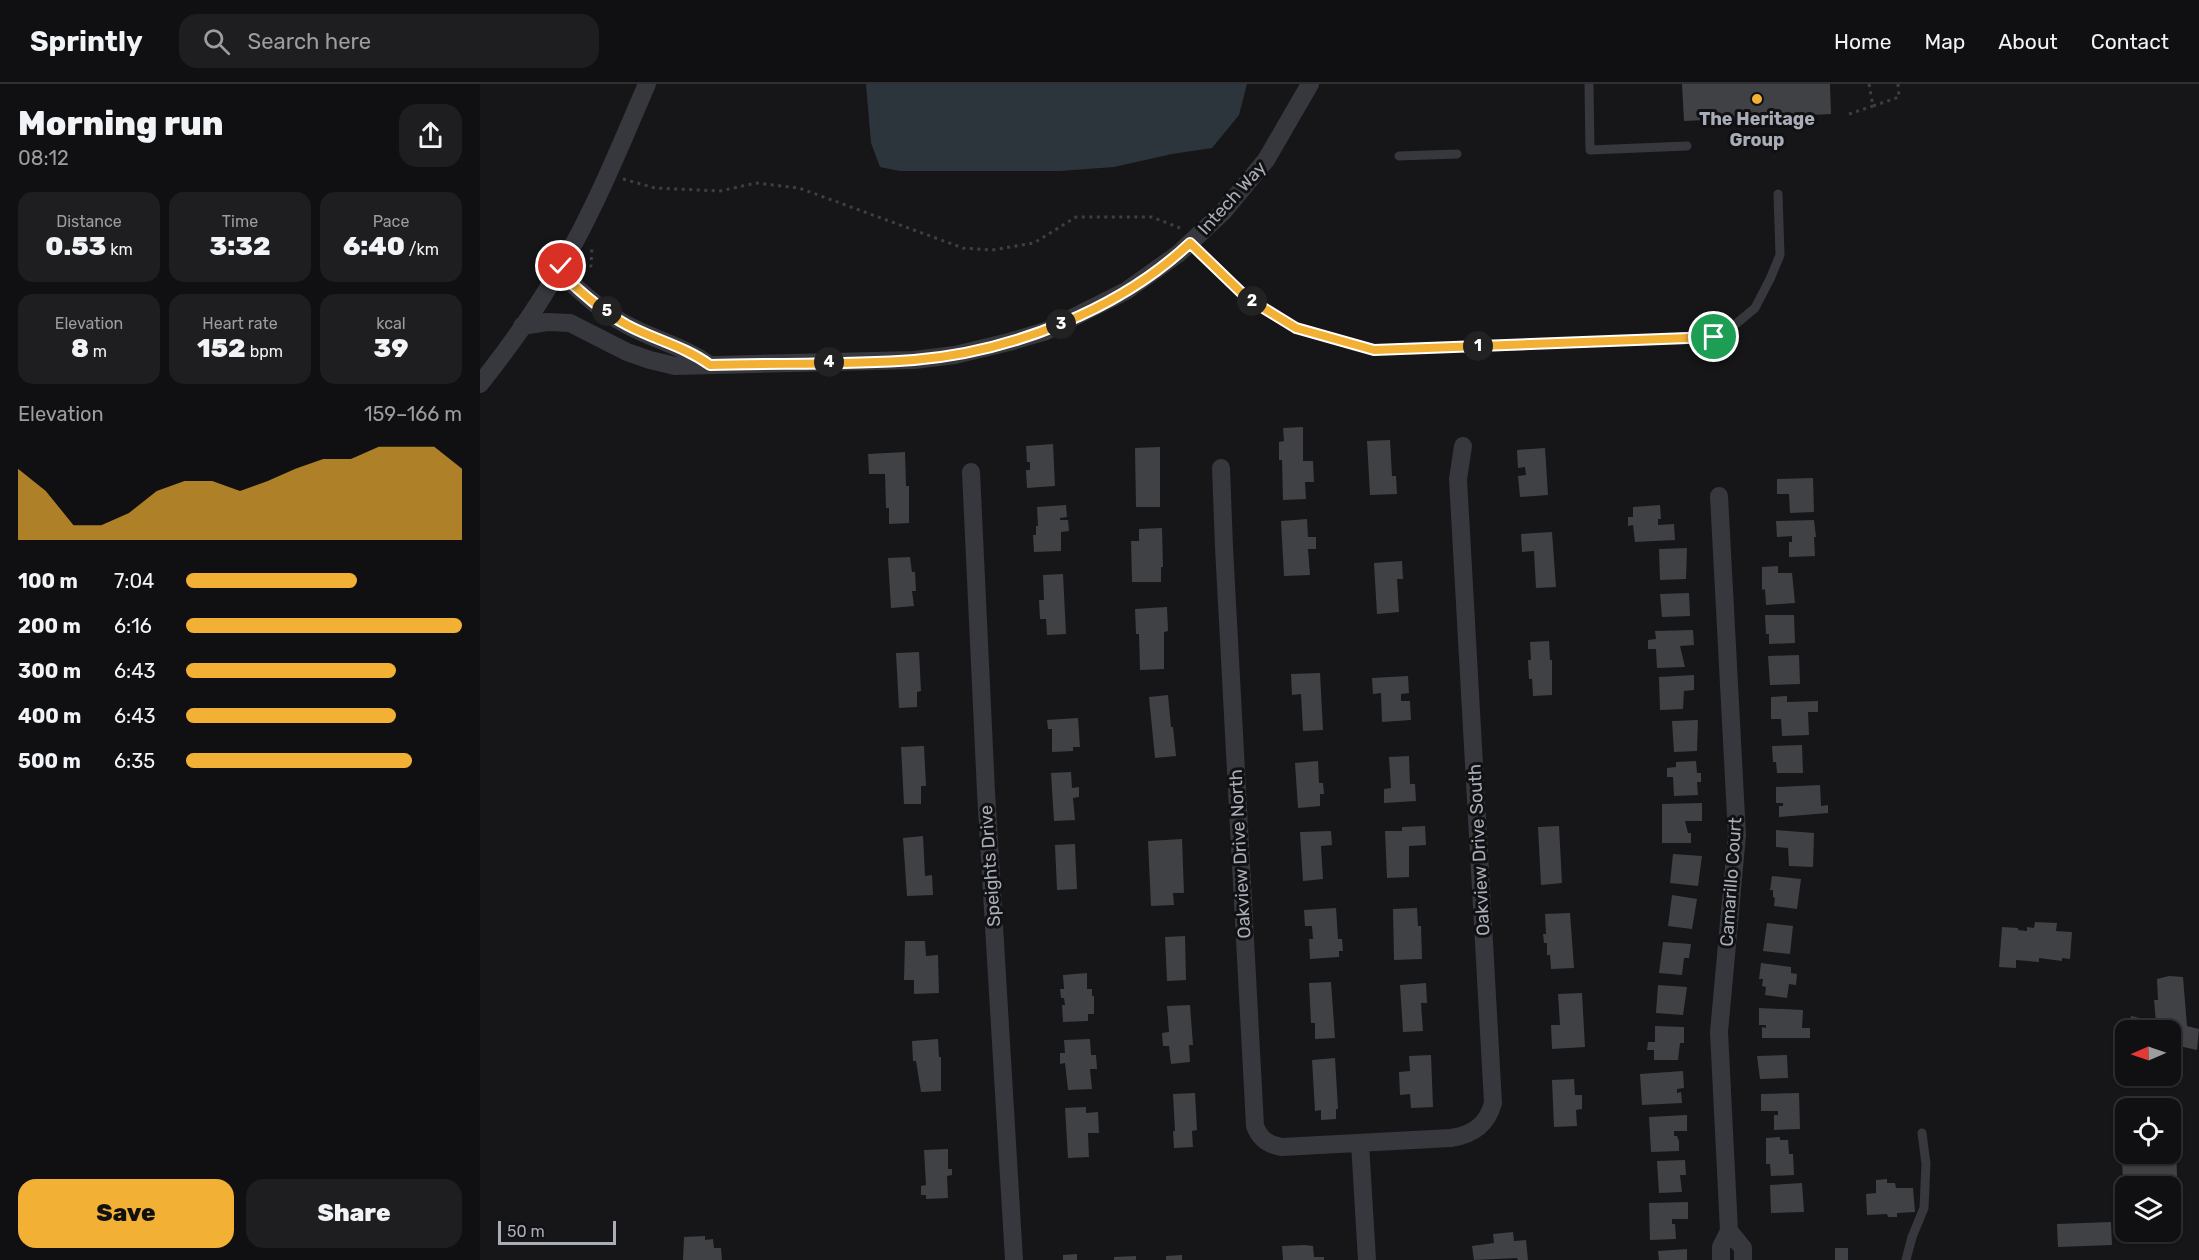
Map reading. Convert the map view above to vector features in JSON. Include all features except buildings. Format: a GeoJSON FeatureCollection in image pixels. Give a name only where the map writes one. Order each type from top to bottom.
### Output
{"type":"FeatureCollection","features":[{"type":"Feature","properties":{"kind":"street"},"geometry":{"type":"LineString","coordinates":[[480,384],[558,271],[596,202],[647,84]]}},
{"type":"Feature","properties":{"kind":"street","name":"Intech Way"},"geometry":{"type":"LineString","coordinates":[[522,326],[547,322],[570,323],[602,340],[650,360],[675,366],[914,360],[955,355],[1046,331],[1115,297],[1178,254],[1185,236],[1223,213],[1266,160],[1310,84]]}},
{"type":"Feature","properties":{"kind":"street"},"geometry":{"type":"LineString","coordinates":[[558,271],[582,293],[625,324],[692,352],[710,365]]}},
{"type":"Feature","properties":{"kind":"street","name":"Oakview Drive South"},"geometry":{"type":"LineString","coordinates":[[1360,1143],[1464,1136],[1485,1123],[1491,1110],[1458,479],[1463,446]]}},
{"type":"Feature","properties":{"kind":"street","name":"Oakview Drive North"},"geometry":{"type":"LineString","coordinates":[[1221,468],[1255,1126],[1257,1133],[1267,1143],[1282,1147],[1360,1143]]}},
{"type":"Feature","properties":{"kind":"street","name":"Speights Drive"},"geometry":{"type":"LineString","coordinates":[[971,472],[986,792],[1014,1260]]}},
{"type":"Feature","properties":{"kind":"street","name":"Camarillo Court"},"geometry":{"type":"LineString","coordinates":[[1719,496],[1737,835],[1719,1032],[1730,1231],[1721,1247],[1722,1260]]}},
{"type":"Feature","properties":{"kind":"street"},"geometry":{"type":"LineString","coordinates":[[1360,1143],[1367,1260]]}},
{"type":"Feature","properties":{"kind":"street","name":"Camarillo Court"},"geometry":{"type":"LineString","coordinates":[[1730,1231],[1743,1248],[1743,1260]]}},
{"type":"Feature","properties":{"kind":"lane"},"geometry":{"type":"LineString","coordinates":[[1589,84],[1590,150],[1687,146]]}},
{"type":"Feature","properties":{"kind":"lane"},"geometry":{"type":"LineString","coordinates":[[1399,156],[1457,154]]}},
{"type":"Feature","properties":{"kind":"lane"},"geometry":{"type":"LineString","coordinates":[[1185,236],[1247,298],[1296,328],[1374,350],[1714,337],[1737,323],[1755,308],[1773,271],[1780,255],[1778,194]]}},
{"type":"Feature","properties":{"kind":"lane"},"geometry":{"type":"LineString","coordinates":[[1906,1260],[1912,1237],[1924,1208],[1926,1164],[1922,1133]]}},
{"type":"Feature","properties":{"kind":"path"},"geometry":{"type":"LineString","coordinates":[[1869,84],[1873,106]]}},
{"type":"Feature","properties":{"kind":"path"},"geometry":{"type":"LineString","coordinates":[[1849,114],[1899,97],[1898,84]]}},
{"type":"Feature","properties":{"kind":"path"},"geometry":{"type":"LineString","coordinates":[[618,178],[655,188],[720,191],[756,183],[799,188],[963,248],[992,250],[1034,243],[1076,217],[1152,217],[1185,236]]}},
{"type":"Feature","properties":{"kind":"path"},"geometry":{"type":"LineString","coordinates":[[582,266],[591,266],[591,238]]}},
{"type":"Feature","properties":{"kind":"shaded area"},"geometry":{"type":"Polygon","coordinates":[[[866,84],[1247,84],[1239,115],[1212,148],[1114,167],[1060,171],[900,171],[880,167],[871,143],[866,84]]]}},
{"type":"Feature","properties":{"kind":"place","name":"The Heritage Group"},"geometry":{"type":"Point","coordinates":[1757,99]}},
{"type":"Feature","properties":{"kind":"route"},"geometry":{"type":"LineString","coordinates":[[561,266],[558,271],[582,293],[625,324],[692,352],[710,365],[914,360],[955,355],[1009,342],[1046,331],[1084,314],[1125,291],[1190,243],[1247,298],[1296,328],[1374,350],[1714,337]]}}]}
